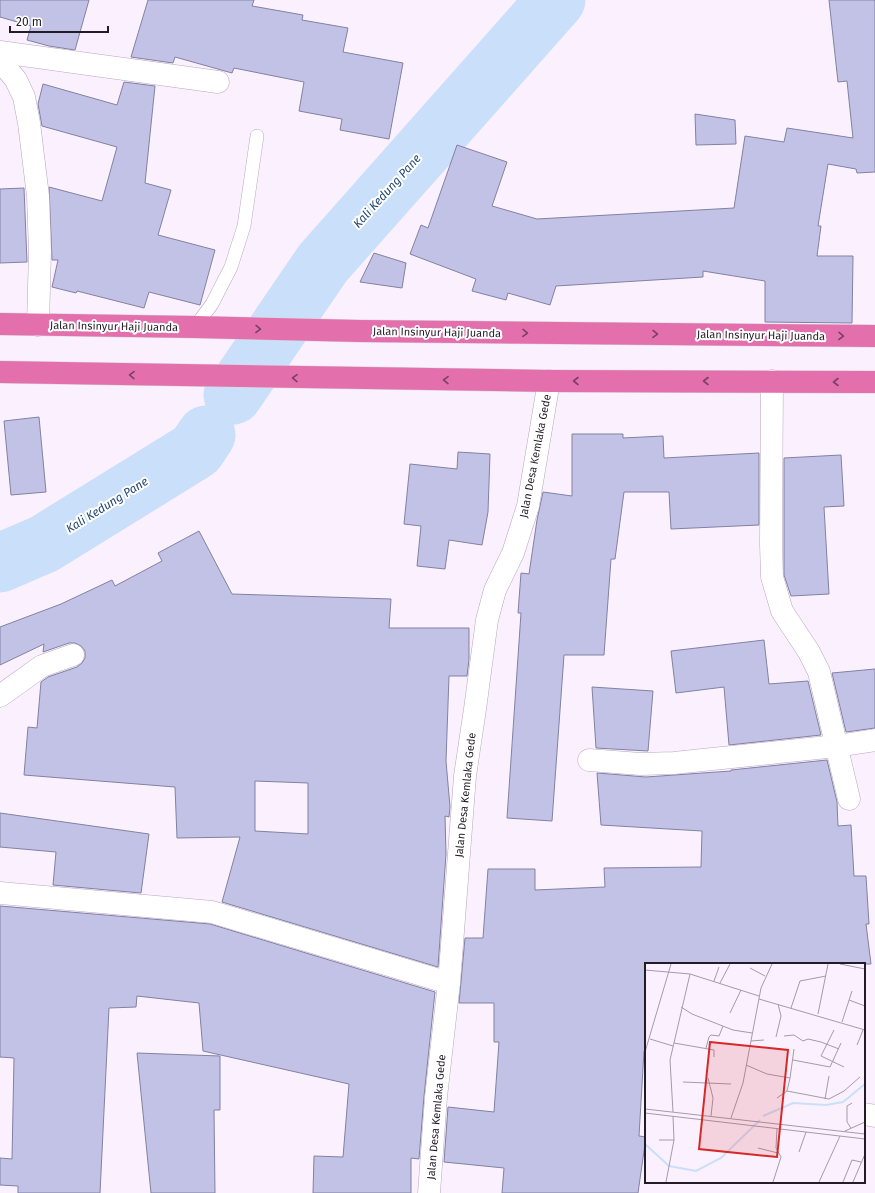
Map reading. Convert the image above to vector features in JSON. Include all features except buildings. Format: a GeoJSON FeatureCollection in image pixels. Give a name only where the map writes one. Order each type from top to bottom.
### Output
{"type":"FeatureCollection","features":[{"type":"Feature","properties":{"kind":"highway","name":"Jalan Insinyur Haji Juanda"},"geometry":{"type":"LineString","coordinates":[[0,324],[360,331],[875,336]]}},
{"type":"Feature","properties":{"kind":"highway"},"geometry":{"type":"LineString","coordinates":[[0,372],[549,381],[875,382]]}},
{"type":"Feature","properties":{"kind":"street"},"geometry":{"type":"LineString","coordinates":[[0,52],[218,82]]}},
{"type":"Feature","properties":{"kind":"street"},"geometry":{"type":"LineString","coordinates":[[0,60],[16,80],[24,97],[29,123],[38,196],[40,251],[38,325]]}},
{"type":"Feature","properties":{"kind":"street","name":"Jalan Desa Kemlaka Gede"},"geometry":{"type":"LineString","coordinates":[[429,1193],[436,1097],[449,982],[465,776],[487,620],[495,590],[513,553],[528,506],[549,381]]}},
{"type":"Feature","properties":{"kind":"street"},"geometry":{"type":"LineString","coordinates":[[772,381],[770,544],[772,577],[782,611],[809,652],[819,672],[850,799]]}},
{"type":"Feature","properties":{"kind":"street"},"geometry":{"type":"LineString","coordinates":[[0,696],[42,666],[73,655]]}},
{"type":"Feature","properties":{"kind":"street"},"geometry":{"type":"LineString","coordinates":[[589,760],[640,764],[674,763],[837,746],[875,740]]}},
{"type":"Feature","properties":{"kind":"street"},"geometry":{"type":"LineString","coordinates":[[0,893],[212,912],[449,982]]}},
{"type":"Feature","properties":{"kind":"street"},"geometry":{"type":"LineString","coordinates":[[865,1114],[875,1116]]}},
{"type":"Feature","properties":{"kind":"lane"},"geometry":{"type":"LineString","coordinates":[[195,327],[212,304],[231,267],[244,226],[257,136]]}},
{"type":"Feature","properties":{"kind":"waterway","name":"Kali Kedung Pane"},"geometry":{"type":"LineString","coordinates":[[233,395],[323,263],[556,0]]}},
{"type":"Feature","properties":{"kind":"waterway","name":"Kali Kedung Pane"},"geometry":{"type":"LineString","coordinates":[[0,563],[44,544],[196,450],[206,435]]}}]}
